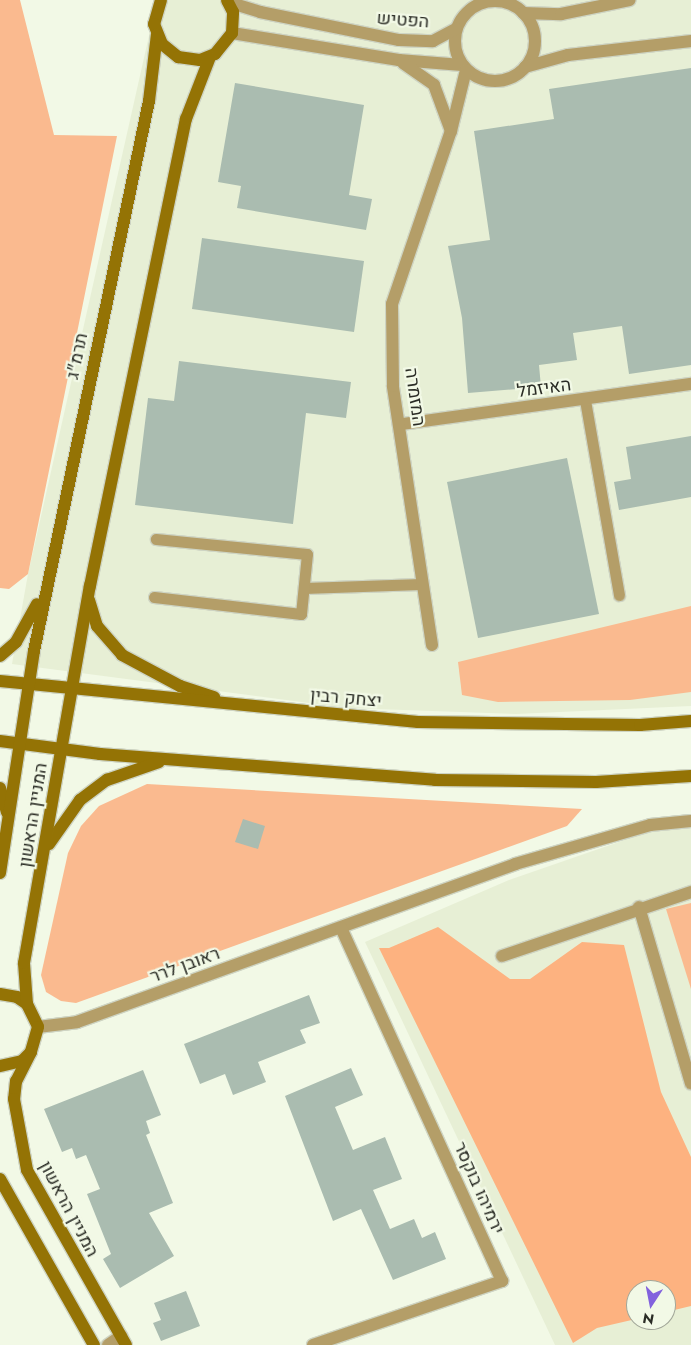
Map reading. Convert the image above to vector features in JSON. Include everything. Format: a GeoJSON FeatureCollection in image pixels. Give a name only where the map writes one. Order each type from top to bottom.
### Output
{"type":"FeatureCollection","features":[{"type":"Feature","properties":{"kind":"main road","name":"תרמ\"ג"},"geometry":{"type":"LineString","coordinates":[[28,684],[51,564],[149,101],[157,34],[155,14],[161,0]]}},
{"type":"Feature","properties":{"kind":"main road"},"geometry":{"type":"LineString","coordinates":[[157,34],[178,57],[200,60],[210,57],[222,49],[232,33],[228,1]]}},
{"type":"Feature","properties":{"kind":"main road"},"geometry":{"type":"LineString","coordinates":[[71,690],[90,586],[186,118],[210,57]]}},
{"type":"Feature","properties":{"kind":"main road"},"geometry":{"type":"LineString","coordinates":[[0,656],[16,642],[32,618],[51,564]]}},
{"type":"Feature","properties":{"kind":"main road"},"geometry":{"type":"LineString","coordinates":[[90,586],[90,611],[97,626],[122,655],[180,686],[251,706]]}},
{"type":"Feature","properties":{"kind":"main road","name":"יצחק רבין"},"geometry":{"type":"LineString","coordinates":[[0,681],[71,690],[441,723],[632,726],[691,721]]}},
{"type":"Feature","properties":{"kind":"main road","name":"המניין הראשון"},"geometry":{"type":"LineString","coordinates":[[0,873],[28,684]]}},
{"type":"Feature","properties":{"kind":"main road","name":"המניין הראשון"},"geometry":{"type":"LineString","coordinates":[[27,1004],[24,963],[46,848],[71,690]]}},
{"type":"Feature","properties":{"kind":"main road"},"geometry":{"type":"LineString","coordinates":[[0,741],[175,760],[436,780],[596,782],[691,776]]}},
{"type":"Feature","properties":{"kind":"main road"},"geometry":{"type":"LineString","coordinates":[[46,848],[80,800],[107,780],[175,760]]}},
{"type":"Feature","properties":{"kind":"main road"},"geometry":{"type":"LineString","coordinates":[[0,788],[8,818]]}},
{"type":"Feature","properties":{"kind":"main road"},"geometry":{"type":"LineString","coordinates":[[0,994],[17,997],[27,1004],[38,1027]]}},
{"type":"Feature","properties":{"kind":"main road","name":"המניין הראשון"},"geometry":{"type":"LineString","coordinates":[[38,1027],[31,1052],[16,1081],[14,1099],[27,1170],[124,1340]]}},
{"type":"Feature","properties":{"kind":"main road"},"geometry":{"type":"LineString","coordinates":[[0,1066],[22,1061],[31,1052]]}},
{"type":"Feature","properties":{"kind":"main road"},"geometry":{"type":"LineString","coordinates":[[0,1179],[94,1345]]}},
{"type":"Feature","properties":{"kind":"street"},"geometry":{"type":"LineString","coordinates":[[464,67],[455,48],[456,29],[465,13],[469,0]]}},
{"type":"Feature","properties":{"kind":"street"},"geometry":{"type":"LineString","coordinates":[[465,13],[483,3],[561,14],[630,0]]}},
{"type":"Feature","properties":{"kind":"street","name":"הפטיש"},"geometry":{"type":"LineString","coordinates":[[228,1],[260,12],[399,40],[433,41],[456,29]]}},
{"type":"Feature","properties":{"kind":"street"},"geometry":{"type":"LineString","coordinates":[[515,6],[535,39],[526,68]]}},
{"type":"Feature","properties":{"kind":"street"},"geometry":{"type":"LineString","coordinates":[[232,33],[399,60],[464,67],[492,81],[510,78],[526,68],[568,55],[691,41]]}},
{"type":"Feature","properties":{"kind":"street"},"geometry":{"type":"LineString","coordinates":[[399,60],[434,85],[451,130]]}},
{"type":"Feature","properties":{"kind":"street","name":"המזמרה"},"geometry":{"type":"LineString","coordinates":[[432,645],[421,584],[402,424],[393,386],[392,304],[451,130],[464,67]]}},
{"type":"Feature","properties":{"kind":"street","name":"האיזמל"},"geometry":{"type":"LineString","coordinates":[[402,424],[691,384]]}},
{"type":"Feature","properties":{"kind":"street","name":"ראובן לרר"},"geometry":{"type":"LineString","coordinates":[[38,1027],[77,1022],[515,864],[650,825],[691,821]]}},
{"type":"Feature","properties":{"kind":"street"},"geometry":{"type":"LineString","coordinates":[[502,956],[638,907],[691,892]]}},
{"type":"Feature","properties":{"kind":"street"},"geometry":{"type":"LineString","coordinates":[[638,907],[691,1084]]}},
{"type":"Feature","properties":{"kind":"street","name":"ירמיהו בוקסר"},"geometry":{"type":"LineString","coordinates":[[313,1345],[502,1281],[341,928]]}},
{"type":"Feature","properties":{"kind":"street"},"geometry":{"type":"LineString","coordinates":[[108,1345],[124,1340]]}},
{"type":"Feature","properties":{"kind":"lane"},"geometry":{"type":"LineString","coordinates":[[585,400],[619,595]]}},
{"type":"Feature","properties":{"kind":"lane"},"geometry":{"type":"LineString","coordinates":[[154,597],[301,614],[307,554],[156,539]]}},
{"type":"Feature","properties":{"kind":"lane"},"geometry":{"type":"LineString","coordinates":[[304,588],[421,584]]}},
{"type":"Feature","properties":{"kind":"shaded area"},"geometry":{"type":"Polygon","coordinates":[[[0,0],[20,0],[54,135],[117,136],[28,574],[9,589],[0,588],[0,0]]]}},
{"type":"Feature","properties":{"kind":"shaded area"},"geometry":{"type":"Polygon","coordinates":[[[157,0],[691,0],[691,706],[516,714],[347,708],[12,664],[28,574],[157,0]]]}},
{"type":"Feature","properties":{"kind":"shaded area"},"geometry":{"type":"Polygon","coordinates":[[[691,606],[691,692],[630,700],[498,702],[462,695],[458,662],[691,606]]]}},
{"type":"Feature","properties":{"kind":"shaded area"},"geometry":{"type":"Polygon","coordinates":[[[147,784],[582,809],[567,826],[76,1003],[61,1001],[46,992],[41,975],[68,853],[81,826],[99,806],[147,784]]]}},
{"type":"Feature","properties":{"kind":"shaded area"},"geometry":{"type":"Polygon","coordinates":[[[691,817],[691,1345],[555,1345],[365,942],[509,880],[691,817]]]}},
{"type":"Feature","properties":{"kind":"shaded area"},"geometry":{"type":"Polygon","coordinates":[[[691,903],[691,989],[666,909],[691,903]]]}},
{"type":"Feature","properties":{"kind":"shaded area"},"geometry":{"type":"Polygon","coordinates":[[[438,927],[510,979],[530,979],[582,942],[624,945],[661,1092],[691,1157],[691,1306],[676,1310],[676,1280],[626,1280],[626,1321],[597,1328],[573,1343],[379,948],[389,948],[438,927]]]}},
{"type":"Feature","properties":{"kind":"building"},"geometry":{"type":"Polygon","coordinates":[[[691,68],[691,365],[629,374],[622,326],[573,333],[577,360],[539,365],[541,387],[468,393],[462,318],[448,246],[490,240],[474,131],[554,119],[549,89],[691,68]]]}},
{"type":"Feature","properties":{"kind":"building"},"geometry":{"type":"Polygon","coordinates":[[[235,83],[364,105],[349,195],[372,199],[366,230],[237,208],[241,186],[218,182],[235,83]]]}},
{"type":"Feature","properties":{"kind":"building"},"geometry":{"type":"Polygon","coordinates":[[[202,238],[364,261],[354,332],[192,309],[202,238]]]}},
{"type":"Feature","properties":{"kind":"building"},"geometry":{"type":"Polygon","coordinates":[[[179,361],[351,382],[346,418],[306,413],[293,524],[135,505],[148,398],[174,401],[179,361]]]}},
{"type":"Feature","properties":{"kind":"building"},"geometry":{"type":"Polygon","coordinates":[[[691,436],[691,497],[619,510],[614,482],[631,479],[626,447],[691,436]]]}},
{"type":"Feature","properties":{"kind":"building"},"geometry":{"type":"Polygon","coordinates":[[[567,458],[599,614],[478,638],[447,482],[567,458]]]}},
{"type":"Feature","properties":{"kind":"building"},"geometry":{"type":"Polygon","coordinates":[[[243,819],[265,826],[258,849],[235,842],[243,819]]]}},
{"type":"Feature","properties":{"kind":"building"},"geometry":{"type":"Polygon","coordinates":[[[309,995],[320,1023],[300,1030],[306,1043],[258,1062],[266,1082],[233,1095],[225,1074],[200,1084],[184,1044],[309,995]]]}},
{"type":"Feature","properties":{"kind":"building"},"geometry":{"type":"Polygon","coordinates":[[[351,1068],[363,1095],[335,1107],[353,1150],[385,1137],[402,1179],[373,1190],[390,1229],[414,1219],[422,1238],[435,1232],[446,1259],[393,1280],[361,1209],[333,1221],[285,1096],[351,1068]]]}},
{"type":"Feature","properties":{"kind":"building"},"geometry":{"type":"Polygon","coordinates":[[[143,1070],[161,1115],[146,1121],[150,1133],[146,1135],[173,1203],[149,1213],[174,1256],[120,1288],[103,1259],[111,1254],[87,1194],[100,1189],[86,1155],[76,1159],[72,1148],[62,1152],[44,1109],[143,1070]]]}},
{"type":"Feature","properties":{"kind":"building"},"geometry":{"type":"Polygon","coordinates":[[[186,1291],[200,1326],[161,1341],[153,1323],[161,1320],[154,1303],[186,1291]]]}}]}
